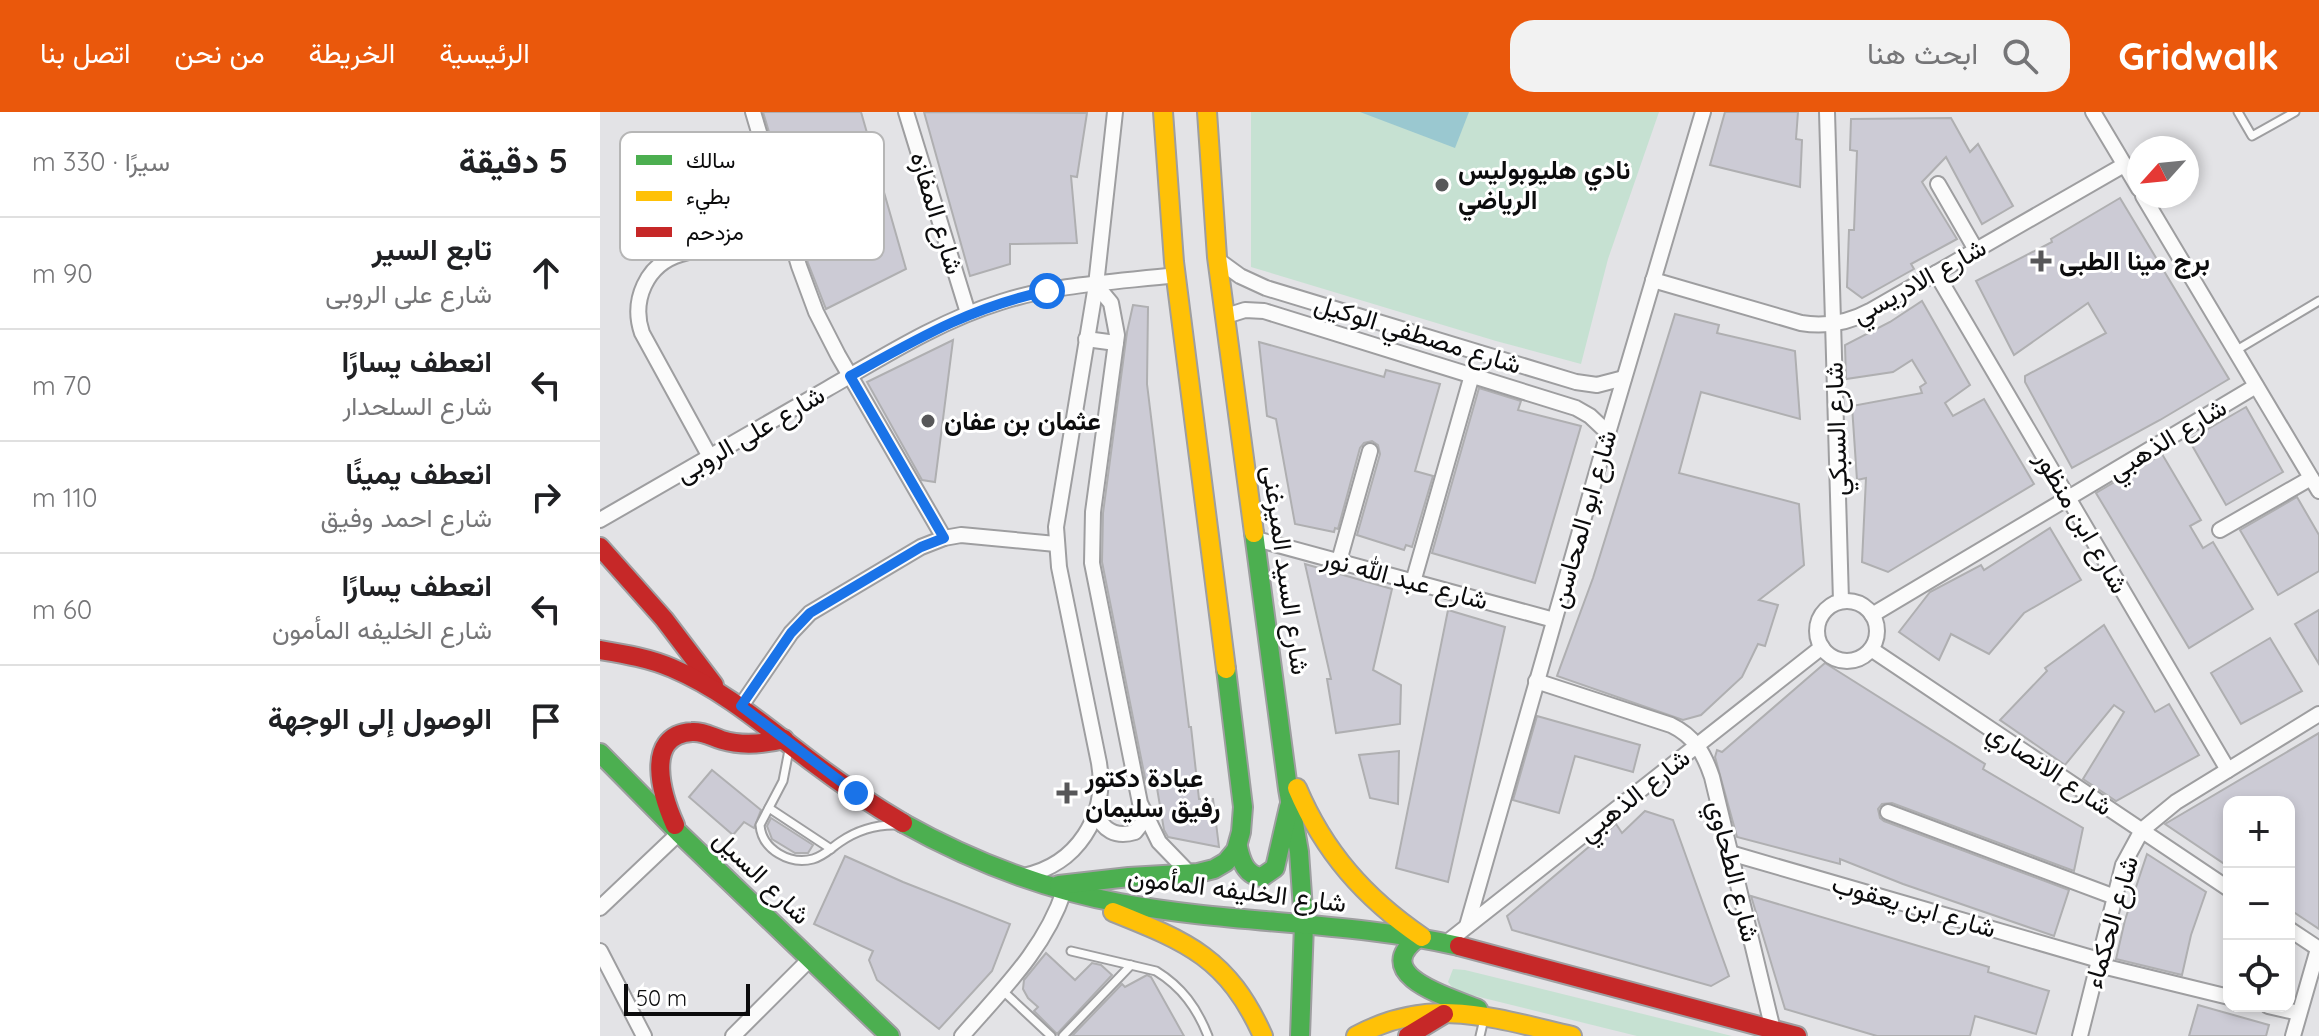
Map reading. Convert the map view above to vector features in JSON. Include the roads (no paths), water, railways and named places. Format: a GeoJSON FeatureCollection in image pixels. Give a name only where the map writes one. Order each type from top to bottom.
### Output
{"type":"FeatureCollection","features":[{"type":"Feature","properties":{"kind":"main road"},"geometry":{"type":"LineString","coordinates":[[1163,112],[1176,275],[1243,807],[1243,828],[1238,847],[1240,859],[1250,874],[1259,878],[1272,873],[1290,803]]}},
{"type":"Feature","properties":{"kind":"main road","name":"شارع السيد الميرغنى"},"geometry":{"type":"LineString","coordinates":[[1207,112],[1218,260],[1299,852],[1304,924],[1300,1036]]}},
{"type":"Feature","properties":{"kind":"main road","name":"شارع الخليفه المأمون"},"geometry":{"type":"LineString","coordinates":[[600,547],[664,619],[718,689]]}},
{"type":"Feature","properties":{"kind":"main road","name":"شارع الخليفه المأمون"},"geometry":{"type":"LineString","coordinates":[[600,650],[629,654],[666,665],[718,689],[839,782],[909,826],[973,859],[1019,877],[1064,891],[1155,909],[1446,943],[1797,1036]]}},
{"type":"Feature","properties":{"kind":"main road"},"geometry":{"type":"LineString","coordinates":[[679,833],[667,808],[659,767],[660,757],[670,741],[687,732],[697,732],[742,744],[787,742]]}},
{"type":"Feature","properties":{"kind":"main road"},"geometry":{"type":"LineString","coordinates":[[1285,750],[1305,807],[1336,859],[1386,912],[1422,939],[1408,947],[1404,959],[1405,972],[1413,982],[1462,1001],[1490,1018]]}},
{"type":"Feature","properties":{"kind":"main road","name":"شارع السيل"},"geometry":{"type":"LineString","coordinates":[[600,753],[890,1036]]}},
{"type":"Feature","properties":{"kind":"main road"},"geometry":{"type":"LineString","coordinates":[[1064,891],[1133,877],[1190,875],[1218,868],[1238,847]]}},
{"type":"Feature","properties":{"kind":"main road"},"geometry":{"type":"LineString","coordinates":[[1064,891],[1170,935],[1198,952],[1238,991],[1263,1036]]}},
{"type":"Feature","properties":{"kind":"main road"},"geometry":{"type":"LineString","coordinates":[[1356,1036],[1394,1017],[1428,1012],[1490,1018],[1572,1036]]}},
{"type":"Feature","properties":{"kind":"main road"},"geometry":{"type":"LineString","coordinates":[[1408,1036],[1431,1019],[1446,1013]]}},
{"type":"Feature","properties":{"kind":"street"},"geometry":{"type":"LineString","coordinates":[[753,112],[759,132]]}},
{"type":"Feature","properties":{"kind":"street","name":"شارع المفازه"},"geometry":{"type":"LineString","coordinates":[[906,112],[968,313]]}},
{"type":"Feature","properties":{"kind":"street","name":"شارع ابو المحاسن"},"geometry":{"type":"LineString","coordinates":[[1467,926],[1703,112]]}},
{"type":"Feature","properties":{"kind":"street","name":"شارع السبكي"},"geometry":{"type":"LineString","coordinates":[[1827,112],[1841,601]]}},
{"type":"Feature","properties":{"kind":"street"},"geometry":{"type":"LineString","coordinates":[[2093,112],[2127,170]]}},
{"type":"Feature","properties":{"kind":"street"},"geometry":{"type":"LineString","coordinates":[[1019,877],[1045,870],[1067,855],[1085,836],[1096,812],[1101,787],[1099,763],[1056,544],[1057,510],[1096,285],[1111,115]]}},
{"type":"Feature","properties":{"kind":"street","name":"شارع الادريسي"},"geometry":{"type":"LineString","coordinates":[[1653,280],[1801,323],[1834,324],[1862,316],[2124,165]]}},
{"type":"Feature","properties":{"kind":"street"},"geometry":{"type":"LineString","coordinates":[[1938,184],[1976,250]]}},
{"type":"Feature","properties":{"kind":"street"},"geometry":{"type":"LineString","coordinates":[[2150,208],[2319,491]]}},
{"type":"Feature","properties":{"kind":"street"},"geometry":{"type":"LineString","coordinates":[[669,260],[661,264],[643,288],[638,311],[642,333],[710,457]]}},
{"type":"Feature","properties":{"kind":"street"},"geometry":{"type":"LineString","coordinates":[[798,260],[816,312],[944,538]]}},
{"type":"Feature","properties":{"kind":"street","name":"شارع مصطفي الوكيل"},"geometry":{"type":"LineString","coordinates":[[1218,260],[1240,276],[1266,288],[1576,382],[1597,385],[1624,378]]}},
{"type":"Feature","properties":{"kind":"street","name":"شارع ابن منظور"},"geometry":{"type":"LineString","coordinates":[[1936,273],[2228,770]]}},
{"type":"Feature","properties":{"kind":"street","name":"شارع على الروبى"},"geometry":{"type":"LineString","coordinates":[[600,520],[850,376],[968,313],[1022,296],[1176,275]]}},
{"type":"Feature","properties":{"kind":"street"},"geometry":{"type":"LineString","coordinates":[[1096,285],[1111,303],[1115,314],[1116,343],[1093,512],[1092,553],[1131,762],[1146,818],[1165,849],[1190,875]]}},
{"type":"Feature","properties":{"kind":"street","name":"شارع مصطفي الوكيل"},"geometry":{"type":"LineString","coordinates":[[1226,316],[1245,310],[1264,311],[1576,408],[1608,433]]}},
{"type":"Feature","properties":{"kind":"street"},"geometry":{"type":"LineString","coordinates":[[1086,339],[1116,343]]}},
{"type":"Feature","properties":{"kind":"street"},"geometry":{"type":"LineString","coordinates":[[1413,582],[1472,375]]}},
{"type":"Feature","properties":{"kind":"street","name":"شارع الذهبي"},"geometry":{"type":"LineString","coordinates":[[1872,615],[2256,386]]}},
{"type":"Feature","properties":{"kind":"street"},"geometry":{"type":"LineString","coordinates":[[1339,561],[1370,451]]}},
{"type":"Feature","properties":{"kind":"street"},"geometry":{"type":"LineString","coordinates":[[2220,530],[2311,478]]}},
{"type":"Feature","properties":{"kind":"street"},"geometry":{"type":"LineString","coordinates":[[741,706],[791,633],[810,613],[921,547],[944,538],[970,536],[1056,544]]}},
{"type":"Feature","properties":{"kind":"street","name":"شارع عبد الله نور"},"geometry":{"type":"LineString","coordinates":[[1256,539],[1554,620]]}},
{"type":"Feature","properties":{"kind":"street"},"geometry":{"type":"LineString","coordinates":[[1841,601],[1862,605],[1872,615],[1876,635],[1871,649],[1858,658],[1834,658],[1822,647],[1817,631],[1826,609],[1841,601]]}},
{"type":"Feature","properties":{"kind":"street","name":"شارع الذهبي"},"geometry":{"type":"LineString","coordinates":[[1446,943],[1822,647]]}},
{"type":"Feature","properties":{"kind":"street","name":"شارع الانصاري"},"geometry":{"type":"LineString","coordinates":[[1871,649],[2223,885]]}},
{"type":"Feature","properties":{"kind":"street"},"geometry":{"type":"LineString","coordinates":[[1536,681],[1671,725],[1698,745]]}},
{"type":"Feature","properties":{"kind":"street","name":"شارع الحكماء"},"geometry":{"type":"LineString","coordinates":[[2080,1036],[2128,852],[2142,830],[2163,810],[2319,714]]}},
{"type":"Feature","properties":{"kind":"street","name":"شارع الطحاوي"},"geometry":{"type":"LineString","coordinates":[[1698,745],[1712,777],[1773,1030]]}},
{"type":"Feature","properties":{"kind":"street"},"geometry":{"type":"LineString","coordinates":[[1096,812],[1105,828],[1117,834],[1135,832],[1146,818]]}},
{"type":"Feature","properties":{"kind":"street"},"geometry":{"type":"LineString","coordinates":[[1888,812],[2115,897]]}},
{"type":"Feature","properties":{"kind":"street"},"geometry":{"type":"LineString","coordinates":[[600,908],[679,833]]}},
{"type":"Feature","properties":{"kind":"street","name":"شارع ابن يعقوب"},"geometry":{"type":"LineString","coordinates":[[1730,853],[2098,962],[2223,995]]}},
{"type":"Feature","properties":{"kind":"street"},"geometry":{"type":"LineString","coordinates":[[962,1036],[1045,936],[1064,891]]}},
{"type":"Feature","properties":{"kind":"street"},"geometry":{"type":"LineString","coordinates":[[2293,1036],[2319,949],[2295,933]]}},
{"type":"Feature","properties":{"kind":"street"},"geometry":{"type":"LineString","coordinates":[[600,951],[644,1036]]}},
{"type":"Feature","properties":{"kind":"street"},"geometry":{"type":"LineString","coordinates":[[733,1036],[810,959]]}},
{"type":"Feature","properties":{"kind":"street"},"geometry":{"type":"LineString","coordinates":[[2295,1012],[2299,1013]]}},
{"type":"Feature","properties":{"kind":"lane"},"geometry":{"type":"LineString","coordinates":[[2238,112],[2252,136],[2295,112]]}},
{"type":"Feature","properties":{"kind":"lane"},"geometry":{"type":"LineString","coordinates":[[2235,351],[2319,301]]}},
{"type":"Feature","properties":{"kind":"lane"},"geometry":{"type":"LineString","coordinates":[[787,742],[785,774],[762,820],[761,831],[765,842],[775,852],[801,861],[814,859],[868,829],[888,825],[909,826]]}},
{"type":"Feature","properties":{"kind":"lane"},"geometry":{"type":"LineString","coordinates":[[769,808],[831,849]]}},
{"type":"Feature","properties":{"kind":"lane"},"geometry":{"type":"LineString","coordinates":[[1071,951],[1156,971],[1176,986],[1197,1011],[1208,1036]]}},
{"type":"Feature","properties":{"kind":"lane"},"geometry":{"type":"LineString","coordinates":[[1063,1036],[1131,965]]}},
{"type":"Feature","properties":{"kind":"lane"},"geometry":{"type":"LineString","coordinates":[[1002,990],[1051,1036]]}},
{"type":"Feature","properties":{"kind":"lane"},"geometry":{"type":"LineString","coordinates":[[1480,1036],[1490,1018]]}},
{"type":"Feature","properties":{"kind":"water"},"geometry":{"type":"Polygon","coordinates":[[[1360,112],[1469,112],[1455,148],[1360,112]]]}},
{"type":"Feature","properties":{"kind":"place","name":"نادي هليوبوليس الرياضي"},"geometry":{"type":"Point","coordinates":[1442,185]}},
{"type":"Feature","properties":{"kind":"place","name":"برج مينا الطبى"},"geometry":{"type":"Point","coordinates":[2041,261]}},
{"type":"Feature","properties":{"kind":"place","name":"عثمان بن عفان"},"geometry":{"type":"Point","coordinates":[928,421]}},
{"type":"Feature","properties":{"kind":"place","name":"عيادة دكتور رفيق سليمان"},"geometry":{"type":"Point","coordinates":[1067,793]}}]}
